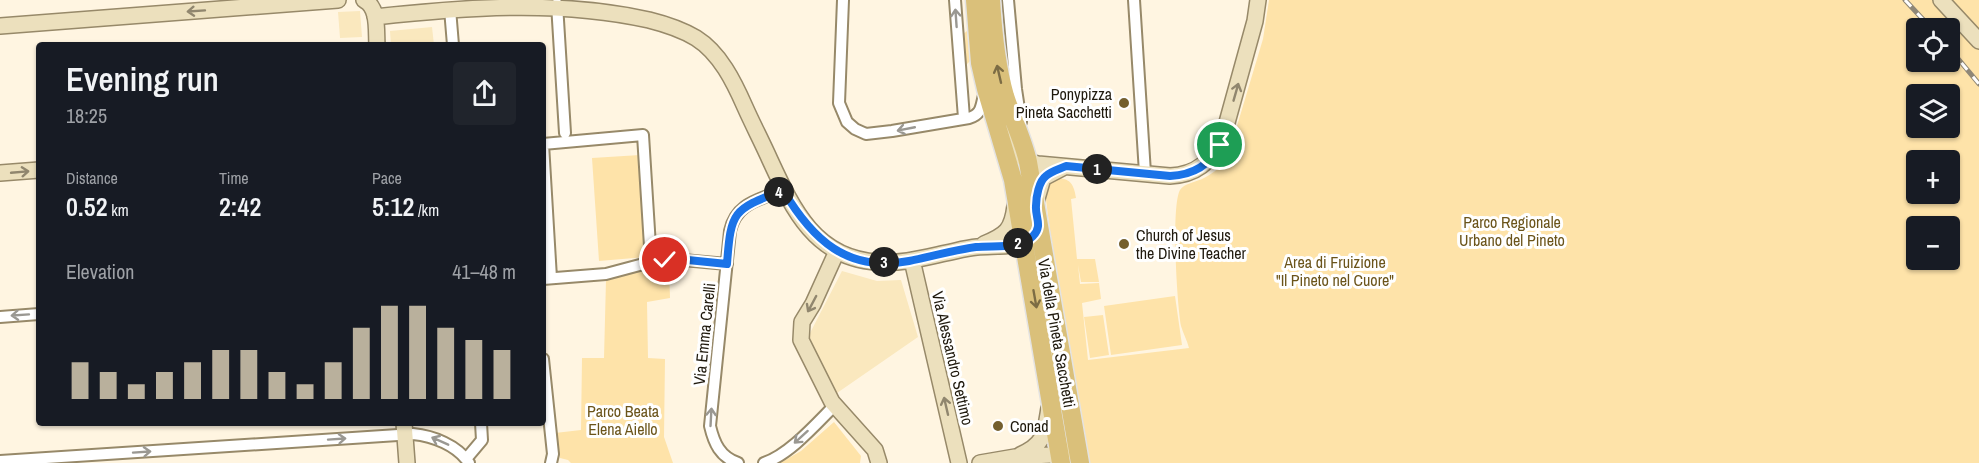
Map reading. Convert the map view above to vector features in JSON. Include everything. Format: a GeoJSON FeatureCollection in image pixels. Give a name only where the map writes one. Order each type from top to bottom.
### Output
{"type":"FeatureCollection","features":[{"type":"Feature","properties":{"kind":"main road","name":"Via della Pineta Sacchetti"},"geometry":{"type":"LineString","coordinates":[[975,0],[979,54],[986,89],[1011,170],[1061,458]]}},
{"type":"Feature","properties":{"kind":"main road","name":"Via della Pineta Sacchetti"},"geometry":{"type":"LineString","coordinates":[[991,0],[999,75],[1027,155],[1080,463]]}},
{"type":"Feature","properties":{"kind":"street"},"geometry":{"type":"LineString","coordinates":[[0,26],[338,0]]}},
{"type":"Feature","properties":{"kind":"street"},"geometry":{"type":"LineString","coordinates":[[364,0],[373,7],[377,42]]}},
{"type":"Feature","properties":{"kind":"street"},"geometry":{"type":"LineString","coordinates":[[843,0],[839,103],[844,117],[858,132],[866,134],[892,131],[975,116],[979,113],[986,89]]}},
{"type":"Feature","properties":{"kind":"street"},"geometry":{"type":"LineString","coordinates":[[955,0],[964,118]]}},
{"type":"Feature","properties":{"kind":"street","name":"Via della Pineta Sacchetti"},"geometry":{"type":"LineString","coordinates":[[996,124],[1014,151],[1027,155],[1016,89],[1008,0]]}},
{"type":"Feature","properties":{"kind":"street"},"geometry":{"type":"LineString","coordinates":[[1134,0],[1145,173]]}},
{"type":"Feature","properties":{"kind":"street"},"geometry":{"type":"LineString","coordinates":[[1027,155],[1066,166],[1145,173],[1181,175],[1203,166],[1216,153],[1223,137],[1255,21],[1258,0]]}},
{"type":"Feature","properties":{"kind":"street"},"geometry":{"type":"LineString","coordinates":[[1941,0],[1979,41]]}},
{"type":"Feature","properties":{"kind":"street"},"geometry":{"type":"LineString","coordinates":[[375,17],[498,4],[556,4],[630,8],[684,32],[704,44],[733,81],[783,190],[811,231],[837,251],[852,258],[875,262],[912,260],[975,247],[1001,237],[1010,228],[1014,216],[1015,191]]}},
{"type":"Feature","properties":{"kind":"street"},"geometry":{"type":"LineString","coordinates":[[556,4],[565,133]]}},
{"type":"Feature","properties":{"kind":"street"},"geometry":{"type":"LineString","coordinates":[[450,9],[453,42]]}},
{"type":"Feature","properties":{"kind":"street"},"geometry":{"type":"LineString","coordinates":[[546,144],[643,135],[651,262]]}},
{"type":"Feature","properties":{"kind":"street"},"geometry":{"type":"LineString","coordinates":[[1035,206],[1043,178],[1066,166]]}},
{"type":"Feature","properties":{"kind":"street"},"geometry":{"type":"LineString","coordinates":[[0,173],[36,170]]}},
{"type":"Feature","properties":{"kind":"street","name":"Via Emma Carelli"},"geometry":{"type":"LineString","coordinates":[[738,463],[725,457],[718,449],[710,426],[730,231],[736,215],[749,204],[783,190]]}},
{"type":"Feature","properties":{"kind":"street","name":"Via della Pineta Sacchetti"},"geometry":{"type":"LineString","coordinates":[[1025,242],[1039,227]]}},
{"type":"Feature","properties":{"kind":"street"},"geometry":{"type":"LineString","coordinates":[[975,247],[1004,246],[1025,242]]}},
{"type":"Feature","properties":{"kind":"street"},"geometry":{"type":"LineString","coordinates":[[546,244],[547,278],[606,274],[651,262],[678,259],[727,264]]}},
{"type":"Feature","properties":{"kind":"street"},"geometry":{"type":"LineString","coordinates":[[837,251],[813,304],[802,322],[801,340],[835,405],[877,454],[879,463]]}},
{"type":"Feature","properties":{"kind":"street","name":"Via Alessandro Settimo"},"geometry":{"type":"LineString","coordinates":[[912,260],[959,463]]}},
{"type":"Feature","properties":{"kind":"street"},"geometry":{"type":"LineString","coordinates":[[0,317],[36,314]]}},
{"type":"Feature","properties":{"kind":"street"},"geometry":{"type":"LineString","coordinates":[[546,388],[553,454],[551,463]]}},
{"type":"Feature","properties":{"kind":"street","name":"Via della Pineta Sacchetti"},"geometry":{"type":"LineString","coordinates":[[1015,457],[1041,441],[1046,429],[1050,402]]}},
{"type":"Feature","properties":{"kind":"street"},"geometry":{"type":"LineString","coordinates":[[764,463],[789,448],[835,405]]}},
{"type":"Feature","properties":{"kind":"street"},"geometry":{"type":"LineString","coordinates":[[0,461],[404,429],[442,441],[468,461],[482,440],[481,426]]}},
{"type":"Feature","properties":{"kind":"street"},"geometry":{"type":"LineString","coordinates":[[404,429],[407,463]]}},
{"type":"Feature","properties":{"kind":"street"},"geometry":{"type":"LineString","coordinates":[[980,463],[1015,457],[1061,458],[1075,440]]}},
{"type":"Feature","properties":{"kind":"street"},"geometry":{"type":"LineString","coordinates":[[866,463],[870,455],[869,444]]}},
{"type":"Feature","properties":{"kind":"street"},"geometry":{"type":"LineString","coordinates":[[1015,457],[1041,463]]}},
{"type":"Feature","properties":{"kind":"shaded area"},"geometry":{"type":"Polygon","coordinates":[[[360,11],[362,37],[340,38],[338,12],[360,11]]]}},
{"type":"Feature","properties":{"kind":"shaded area"},"geometry":{"type":"Polygon","coordinates":[[[432,27],[434,42],[391,42],[390,31],[432,27]]]}},
{"type":"Feature","properties":{"kind":"shaded area"},"geometry":{"type":"Polygon","coordinates":[[[842,271],[877,281],[901,280],[918,337],[837,393],[813,349],[809,335],[842,271]]]}},
{"type":"Feature","properties":{"kind":"green space","name":"Parco Regionale Urbano del Pineto"},"geometry":{"type":"Polygon","coordinates":[[[1269,0],[1979,0],[1979,463],[1090,463],[1056,277],[1045,192],[1047,185],[1056,178],[1065,179],[1074,189],[1076,198],[1071,199],[1077,259],[1095,259],[1099,282],[1081,282],[1078,265],[1080,284],[1099,283],[1101,299],[1082,303],[1088,360],[1189,348],[1181,326],[1178,298],[1175,235],[1177,200],[1182,188],[1211,174],[1228,156],[1263,39],[1269,0]]]}},
{"type":"Feature","properties":{"kind":"green space"},"geometry":{"type":"Polygon","coordinates":[[[967,31],[970,61],[964,67],[962,35],[967,31]]]}},
{"type":"Feature","properties":{"kind":"green space"},"geometry":{"type":"Polygon","coordinates":[[[640,155],[646,257],[599,261],[592,158],[640,155]]]}},
{"type":"Feature","properties":{"kind":"green space","name":"Parco Beata Elena Aiello"},"geometry":{"type":"Polygon","coordinates":[[[669,264],[670,298],[647,302],[648,358],[665,359],[664,437],[673,463],[571,463],[560,458],[555,433],[581,430],[582,358],[604,358],[606,280],[669,264]]]}},
{"type":"Feature","properties":{"kind":"green space"},"geometry":{"type":"Polygon","coordinates":[[[1175,296],[1182,345],[1111,355],[1104,306],[1175,296]]]}},
{"type":"Feature","properties":{"kind":"green space"},"geometry":{"type":"Polygon","coordinates":[[[1103,315],[1109,355],[1090,358],[1084,317],[1103,315]]]}},
{"type":"Feature","properties":{"kind":"green space"},"geometry":{"type":"Polygon","coordinates":[[[834,422],[861,456],[860,463],[780,463],[801,451],[834,422]]]}},
{"type":"Feature","properties":{"kind":"railway"},"geometry":{"type":"LineString","coordinates":[[1905,0],[1922,18]]}},
{"type":"Feature","properties":{"kind":"railway"},"geometry":{"type":"LineString","coordinates":[[1960,61],[1979,84]]}},
{"type":"Feature","properties":{"kind":"place","name":"Ponypizza Pineta Sacchetti"},"geometry":{"type":"Point","coordinates":[1124,103]}},
{"type":"Feature","properties":{"kind":"place","name":"Church of Jesus the Divine Teacher"},"geometry":{"type":"Point","coordinates":[1124,244]}},
{"type":"Feature","properties":{"kind":"place","name":"Conad"},"geometry":{"type":"Point","coordinates":[998,426]}},
{"type":"Feature","properties":{"kind":"route"},"geometry":{"type":"LineString","coordinates":[[665,260],[678,259],[727,264],[730,231],[736,215],[749,204],[783,190],[805,224],[824,243],[852,258],[863,261],[906,262],[975,247],[1012,245],[1028,240],[1039,227],[1035,206],[1040,185],[1042,179],[1053,172],[1066,166],[1170,176],[1181,175],[1206,164],[1220,145]]}},
{"type":"Feature","properties":{"kind":"park label","name":"Area di Fruizione \"Il Pineto nel Cuore\""},"geometry":{"type":"Point","coordinates":[1335,271]}}]}
